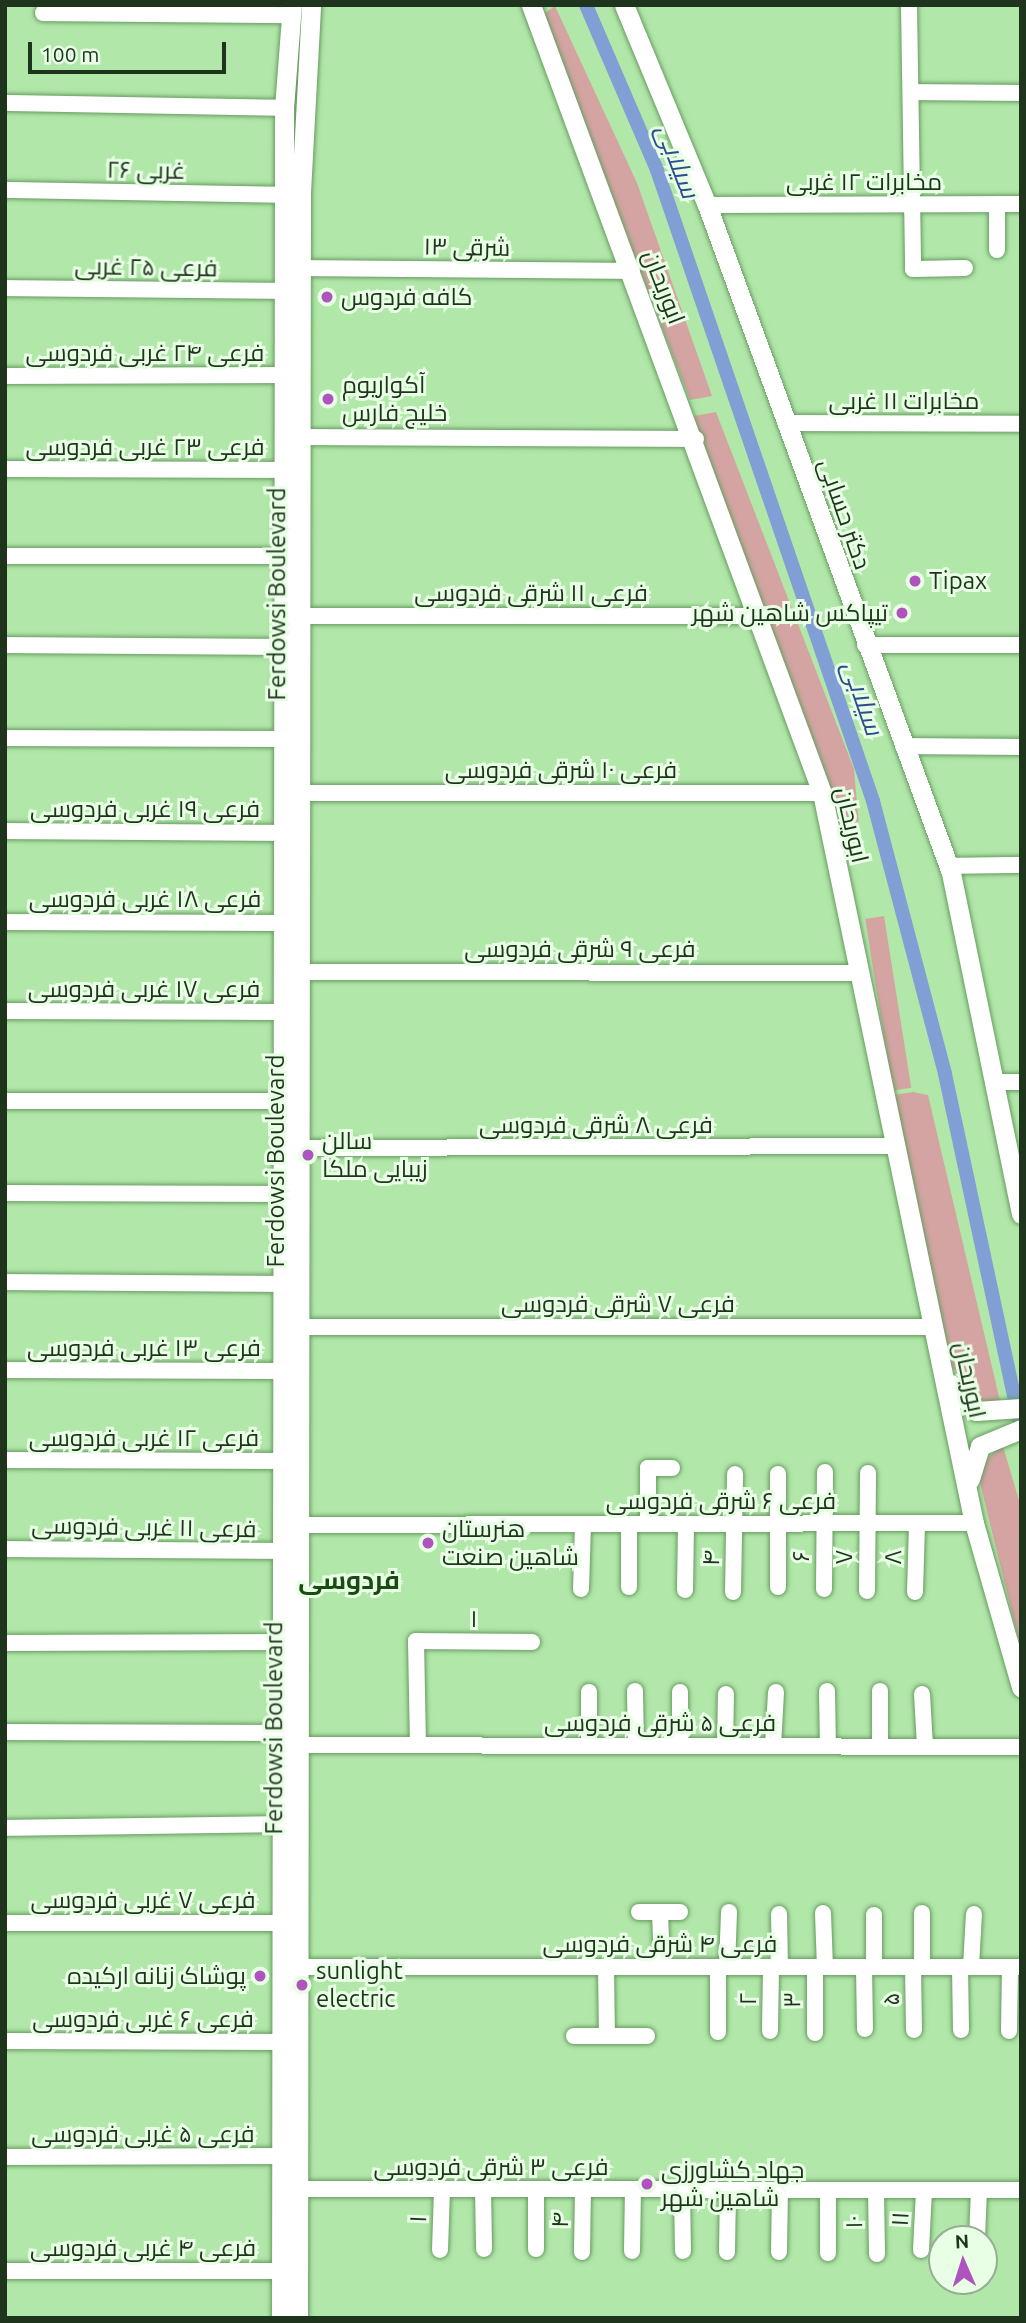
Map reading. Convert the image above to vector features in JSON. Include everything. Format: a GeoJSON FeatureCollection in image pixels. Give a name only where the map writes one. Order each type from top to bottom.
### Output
{"type":"FeatureCollection","features":[{"type":"Feature","properties":{"kind":"main road","name":"Ferdowsi Boulevard"},"geometry":{"type":"LineString","coordinates":[[281,2318],[281,1923],[290,1870],[299,1745],[301,1327],[301,793],[293,683],[284,647],[285,195],[293,108],[311,5]]}},
{"type":"Feature","properties":{"kind":"main road","name":"ابوریحان"},"geometry":{"type":"LineString","coordinates":[[530,5],[696,439],[822,793],[974,1524],[1021,1686]]}},
{"type":"Feature","properties":{"kind":"main road","name":"دکتر حسابی"},"geometry":{"type":"LineString","coordinates":[[624,5],[708,205],[865,645],[948,866],[1021,1214]]}},
{"type":"Feature","properties":{"kind":"main road","name":"Ferdowsi Boulevard"},"geometry":{"type":"LineString","coordinates":[[291,10],[293,108],[302,268],[302,616],[284,739],[281,1824],[290,1870],[298,1967],[298,2318]]}},
{"type":"Feature","properties":{"kind":"main road"},"geometry":{"type":"LineString","coordinates":[[944,1371],[962,1401],[987,1414],[1021,1408]]}},
{"type":"Feature","properties":{"kind":"main road"},"geometry":{"type":"LineString","coordinates":[[968,1494],[973,1455],[991,1437],[1021,1429]]}},
{"type":"Feature","properties":{"kind":"street"},"geometry":{"type":"LineString","coordinates":[[909,5],[913,269],[965,268]]}},
{"type":"Feature","properties":{"kind":"street"},"geometry":{"type":"LineString","coordinates":[[43,13],[291,10]]}},
{"type":"Feature","properties":{"kind":"street"},"geometry":{"type":"LineString","coordinates":[[911,92],[1021,93]]}},
{"type":"Feature","properties":{"kind":"street"},"geometry":{"type":"LineString","coordinates":[[5,103],[293,108]]}},
{"type":"Feature","properties":{"kind":"street","name":"۲۶ غربی"},"geometry":{"type":"LineString","coordinates":[[5,190],[285,195]]}},
{"type":"Feature","properties":{"kind":"street"},"geometry":{"type":"LineString","coordinates":[[997,204],[998,250]]}},
{"type":"Feature","properties":{"kind":"street","name":"مخابرات ۱۲ غربی"},"geometry":{"type":"LineString","coordinates":[[708,205],[1021,204]]}},
{"type":"Feature","properties":{"kind":"street","name":"۱۳ شرقی"},"geometry":{"type":"LineString","coordinates":[[302,268],[632,271]]}},
{"type":"Feature","properties":{"kind":"street","name":"فرعی ۲۵ غربی"},"geometry":{"type":"LineString","coordinates":[[5,288],[285,291]]}},
{"type":"Feature","properties":{"kind":"street","name":"فرعی ۲۴ غربی فردوسی"},"geometry":{"type":"LineString","coordinates":[[5,376],[285,375]]}},
{"type":"Feature","properties":{"kind":"street","name":"مخابرات ۱۱ غربی"},"geometry":{"type":"LineString","coordinates":[[788,423],[1021,424]]}},
{"type":"Feature","properties":{"kind":"street"},"geometry":{"type":"LineString","coordinates":[[302,436],[696,439]]}},
{"type":"Feature","properties":{"kind":"street","name":"فرعی ۲۳ غربی فردوسی"},"geometry":{"type":"LineString","coordinates":[[5,469],[285,470]]}},
{"type":"Feature","properties":{"kind":"street"},"geometry":{"type":"LineString","coordinates":[[5,556],[284,556]]}},
{"type":"Feature","properties":{"kind":"street","name":"فرعی ۱۱ شرقی فردوسی"},"geometry":{"type":"LineString","coordinates":[[302,616],[760,616]]}},
{"type":"Feature","properties":{"kind":"street"},"geometry":{"type":"LineString","coordinates":[[5,645],[284,647]]}},
{"type":"Feature","properties":{"kind":"street"},"geometry":{"type":"LineString","coordinates":[[865,645],[1021,645]]}},
{"type":"Feature","properties":{"kind":"street"},"geometry":{"type":"LineString","coordinates":[[5,738],[284,739]]}},
{"type":"Feature","properties":{"kind":"street"},"geometry":{"type":"LineString","coordinates":[[903,746],[1021,747]]}},
{"type":"Feature","properties":{"kind":"street","name":"فرعی ۱۰ شرقی فردوسی"},"geometry":{"type":"LineString","coordinates":[[301,793],[822,793]]}},
{"type":"Feature","properties":{"kind":"street","name":"فرعی ۱۹ غربی فردوسی"},"geometry":{"type":"LineString","coordinates":[[5,831],[284,833]]}},
{"type":"Feature","properties":{"kind":"street"},"geometry":{"type":"LineString","coordinates":[[948,866],[1021,865]]}},
{"type":"Feature","properties":{"kind":"street","name":"فرعی ۱۸ غربی فردوسی"},"geometry":{"type":"LineString","coordinates":[[5,922],[284,923]]}},
{"type":"Feature","properties":{"kind":"street","name":"فرعی ۹ شرقی فردوسی"},"geometry":{"type":"LineString","coordinates":[[301,972],[859,973]]}},
{"type":"Feature","properties":{"kind":"street","name":"فرعی ۱۷ غربی فردوسی"},"geometry":{"type":"LineString","coordinates":[[5,1012],[283,1012]]}},
{"type":"Feature","properties":{"kind":"street"},"geometry":{"type":"LineString","coordinates":[[993,1082],[1021,1082]]}},
{"type":"Feature","properties":{"kind":"street"},"geometry":{"type":"LineString","coordinates":[[5,1101],[283,1101]]}},
{"type":"Feature","properties":{"kind":"street","name":"فرعی ۸ شرقی فردوسی"},"geometry":{"type":"LineString","coordinates":[[299,1149],[894,1146]]}},
{"type":"Feature","properties":{"kind":"street"},"geometry":{"type":"LineString","coordinates":[[5,1193],[283,1194]]}},
{"type":"Feature","properties":{"kind":"street"},"geometry":{"type":"LineString","coordinates":[[5,1282],[283,1284]]}},
{"type":"Feature","properties":{"kind":"street","name":"فرعی ۷ شرقی فردوسی"},"geometry":{"type":"LineString","coordinates":[[301,1327],[934,1327]]}},
{"type":"Feature","properties":{"kind":"street","name":"فرعی ۱۳ غربی فردوسی"},"geometry":{"type":"LineString","coordinates":[[5,1370],[282,1371]]}},
{"type":"Feature","properties":{"kind":"street","name":"فرعی ۱۲ غربی فردوسی"},"geometry":{"type":"LineString","coordinates":[[5,1461],[282,1461]]}},
{"type":"Feature","properties":{"kind":"street"},"geometry":{"type":"LineString","coordinates":[[648,1524],[648,1468],[672,1468]]}},
{"type":"Feature","properties":{"kind":"street"},"geometry":{"type":"LineString","coordinates":[[824,1524],[825,1472]]}},
{"type":"Feature","properties":{"kind":"street"},"geometry":{"type":"LineString","coordinates":[[867,1524],[868,1473]]}},
{"type":"Feature","properties":{"kind":"street"},"geometry":{"type":"LineString","coordinates":[[734,1524],[735,1474]]}},
{"type":"Feature","properties":{"kind":"street"},"geometry":{"type":"LineString","coordinates":[[778,1475],[778,1587]]}},
{"type":"Feature","properties":{"kind":"street"},"geometry":{"type":"LineString","coordinates":[[685,1590],[686,1524]]}},
{"type":"Feature","properties":{"kind":"street","name":"۴"},"geometry":{"type":"LineString","coordinates":[[733,1592],[734,1524]]}},
{"type":"Feature","properties":{"kind":"street","name":"۶"},"geometry":{"type":"LineString","coordinates":[[824,1524],[824,1589]]}},
{"type":"Feature","properties":{"kind":"street","name":"۷"},"geometry":{"type":"LineString","coordinates":[[867,1524],[867,1591]]}},
{"type":"Feature","properties":{"kind":"street","name":"۸"},"geometry":{"type":"LineString","coordinates":[[915,1592],[916,1524]]}},
{"type":"Feature","properties":{"kind":"street","name":"فرعی ۶ شرقی فردوسی"},"geometry":{"type":"LineString","coordinates":[[300,1525],[974,1524]]}},
{"type":"Feature","properties":{"kind":"street"},"geometry":{"type":"LineString","coordinates":[[581,1589],[583,1525]]}},
{"type":"Feature","properties":{"kind":"street"},"geometry":{"type":"LineString","coordinates":[[629,1525],[629,1587]]}},
{"type":"Feature","properties":{"kind":"street","name":"فرعی ۱۱ غربی فردوسی"},"geometry":{"type":"LineString","coordinates":[[5,1549],[282,1551]]}},
{"type":"Feature","properties":{"kind":"street","name":"۱"},"geometry":{"type":"LineString","coordinates":[[418,1745],[415,1641],[531,1642]]}},
{"type":"Feature","properties":{"kind":"street"},"geometry":{"type":"LineString","coordinates":[[5,1643],[282,1642]]}},
{"type":"Feature","properties":{"kind":"street"},"geometry":{"type":"LineString","coordinates":[[635,1691],[636,1746]]}},
{"type":"Feature","properties":{"kind":"street"},"geometry":{"type":"LineString","coordinates":[[827,1691],[828,1746]]}},
{"type":"Feature","properties":{"kind":"street"},"geometry":{"type":"LineString","coordinates":[[880,1691],[880,1746]]}},
{"type":"Feature","properties":{"kind":"street"},"geometry":{"type":"LineString","coordinates":[[589,1692],[589,1745]]}},
{"type":"Feature","properties":{"kind":"street"},"geometry":{"type":"LineString","coordinates":[[680,1692],[680,1746]]}},
{"type":"Feature","properties":{"kind":"street"},"geometry":{"type":"LineString","coordinates":[[773,1746],[776,1692]]}},
{"type":"Feature","properties":{"kind":"street"},"geometry":{"type":"LineString","coordinates":[[725,1746],[726,1694]]}},
{"type":"Feature","properties":{"kind":"street"},"geometry":{"type":"LineString","coordinates":[[922,1694],[925,1746]]}},
{"type":"Feature","properties":{"kind":"street"},"geometry":{"type":"LineString","coordinates":[[5,1732],[281,1733]]}},
{"type":"Feature","properties":{"kind":"street","name":"فرعی ۵ شرقی فردوسی"},"geometry":{"type":"LineString","coordinates":[[299,1745],[1021,1747]]}},
{"type":"Feature","properties":{"kind":"street"},"geometry":{"type":"LineString","coordinates":[[5,1828],[281,1824]]}},
{"type":"Feature","properties":{"kind":"street"},"geometry":{"type":"LineString","coordinates":[[639,1912],[680,1912]]}},
{"type":"Feature","properties":{"kind":"street"},"geometry":{"type":"LineString","coordinates":[[660,1912],[662,1967]]}},
{"type":"Feature","properties":{"kind":"street"},"geometry":{"type":"LineString","coordinates":[[718,2032],[729,1912]]}},
{"type":"Feature","properties":{"kind":"street","name":"۳"},"geometry":{"type":"LineString","coordinates":[[816,2033],[823,1913]]}},
{"type":"Feature","properties":{"kind":"street","name":"۵"},"geometry":{"type":"LineString","coordinates":[[914,2030],[922,1913]]}},
{"type":"Feature","properties":{"kind":"street","name":"۲"},"geometry":{"type":"LineString","coordinates":[[770,2031],[779,1914]]}},
{"type":"Feature","properties":{"kind":"street"},"geometry":{"type":"LineString","coordinates":[[961,2030],[974,1914]]}},
{"type":"Feature","properties":{"kind":"street"},"geometry":{"type":"LineString","coordinates":[[864,2029],[874,1915]]}},
{"type":"Feature","properties":{"kind":"street","name":"فرعی ۷ غربی فردوسی"},"geometry":{"type":"LineString","coordinates":[[5,1923],[281,1923]]}},
{"type":"Feature","properties":{"kind":"street","name":"فرعی ۴ شرقی فردوسی"},"geometry":{"type":"LineString","coordinates":[[298,1967],[1016,1967]]}},
{"type":"Feature","properties":{"kind":"street"},"geometry":{"type":"LineString","coordinates":[[606,1967],[607,2036]]}},
{"type":"Feature","properties":{"kind":"street"},"geometry":{"type":"LineString","coordinates":[[1009,2031],[1016,1967]]}},
{"type":"Feature","properties":{"kind":"street"},"geometry":{"type":"LineString","coordinates":[[574,2036],[648,2036]]}},
{"type":"Feature","properties":{"kind":"street","name":"فرعی ۶ غربی فردوسی"},"geometry":{"type":"LineString","coordinates":[[5,2041],[281,2042]]}},
{"type":"Feature","properties":{"kind":"street","name":"فرعی ۵ غربی فردوسی"},"geometry":{"type":"LineString","coordinates":[[5,2157],[280,2156]]}},
{"type":"Feature","properties":{"kind":"street","name":"فرعی ۳ شرقی فردوسی"},"geometry":{"type":"LineString","coordinates":[[297,2189],[1021,2190]]}},
{"type":"Feature","properties":{"kind":"street","name":"۱"},"geometry":{"type":"LineString","coordinates":[[440,2250],[442,2189]]}},
{"type":"Feature","properties":{"kind":"street"},"geometry":{"type":"LineString","coordinates":[[483,2189],[484,2249]]}},
{"type":"Feature","properties":{"kind":"street"},"geometry":{"type":"LineString","coordinates":[[536,2189],[536,2249]]}},
{"type":"Feature","properties":{"kind":"street","name":"۴"},"geometry":{"type":"LineString","coordinates":[[582,2252],[583,2190]]}},
{"type":"Feature","properties":{"kind":"street"},"geometry":{"type":"LineString","coordinates":[[632,2251],[633,2190]]}},
{"type":"Feature","properties":{"kind":"street"},"geometry":{"type":"LineString","coordinates":[[681,2190],[682,2251]]}},
{"type":"Feature","properties":{"kind":"street"},"geometry":{"type":"LineString","coordinates":[[727,2252],[728,2190]]}},
{"type":"Feature","properties":{"kind":"street"},"geometry":{"type":"LineString","coordinates":[[779,2252],[780,2190]]}},
{"type":"Feature","properties":{"kind":"street"},"geometry":{"type":"LineString","coordinates":[[828,2190],[828,2253]]}},
{"type":"Feature","properties":{"kind":"street","name":"۱۰"},"geometry":{"type":"LineString","coordinates":[[876,2190],[877,2254]]}},
{"type":"Feature","properties":{"kind":"street","name":"۱۱"},"geometry":{"type":"LineString","coordinates":[[921,2250],[924,2190]]}},
{"type":"Feature","properties":{"kind":"street"},"geometry":{"type":"LineString","coordinates":[[978,2225],[979,2190]]}},
{"type":"Feature","properties":{"kind":"street","name":"فرعی ۴ غربی فردوسی"},"geometry":{"type":"LineString","coordinates":[[5,2271],[280,2271]]}},
{"type":"Feature","properties":{"kind":"shaded area"},"geometry":{"type":"Polygon","coordinates":[[[555,6],[637,183],[712,396],[690,400],[542,15],[555,6]]]}},
{"type":"Feature","properties":{"kind":"shaded area"},"geometry":{"type":"Polygon","coordinates":[[[716,412],[854,769],[862,860],[854,861],[694,416],[716,412]]]}},
{"type":"Feature","properties":{"kind":"shaded area"},"geometry":{"type":"Polygon","coordinates":[[[884,916],[911,1088],[892,1091],[865,919],[884,916]]]}},
{"type":"Feature","properties":{"kind":"shaded area"},"geometry":{"type":"Polygon","coordinates":[[[913,1092],[928,1095],[1000,1401],[991,1405],[970,1393],[952,1366],[893,1095],[913,1092]]]}},
{"type":"Feature","properties":{"kind":"shaded area"},"geometry":{"type":"Polygon","coordinates":[[[1002,1443],[1021,1507],[1021,1649],[980,1483],[982,1465],[1002,1443]]]}},
{"type":"Feature","properties":{"kind":"waterway","name":"سیلابی"},"geometry":{"type":"LineString","coordinates":[[586,5],[657,170],[873,801],[945,1074],[1021,1429]]}},
{"type":"Feature","properties":{"kind":"place","name":"کافه فردوس"},"geometry":{"type":"Point","coordinates":[327,297]}},
{"type":"Feature","properties":{"kind":"place","name":"آکواریوم خلیج فارس"},"geometry":{"type":"Point","coordinates":[328,399]}},
{"type":"Feature","properties":{"kind":"place","name":"Tipax"},"geometry":{"type":"Point","coordinates":[915,581]}},
{"type":"Feature","properties":{"kind":"place","name":"تیپاکس شاهین شهر"},"geometry":{"type":"Point","coordinates":[902,613]}},
{"type":"Feature","properties":{"kind":"place","name":"سالن زیبایی ملکا"},"geometry":{"type":"Point","coordinates":[308,1155]}},
{"type":"Feature","properties":{"kind":"place","name":"هنرستان شاهین صنعت"},"geometry":{"type":"Point","coordinates":[428,1543]}},
{"type":"Feature","properties":{"kind":"place","name":"پوشاک زنانه ارکیده"},"geometry":{"type":"Point","coordinates":[260,1976]}},
{"type":"Feature","properties":{"kind":"place","name":"sunlight electric"},"geometry":{"type":"Point","coordinates":[302,1985]}},
{"type":"Feature","properties":{"kind":"place","name":"جهاد کشاورزی شاهین شهر"},"geometry":{"type":"Point","coordinates":[647,2184]}},
{"type":"Feature","properties":{"kind":"district","name":"فردوسی"},"geometry":{"type":"Point","coordinates":[349,1580]}}]}
